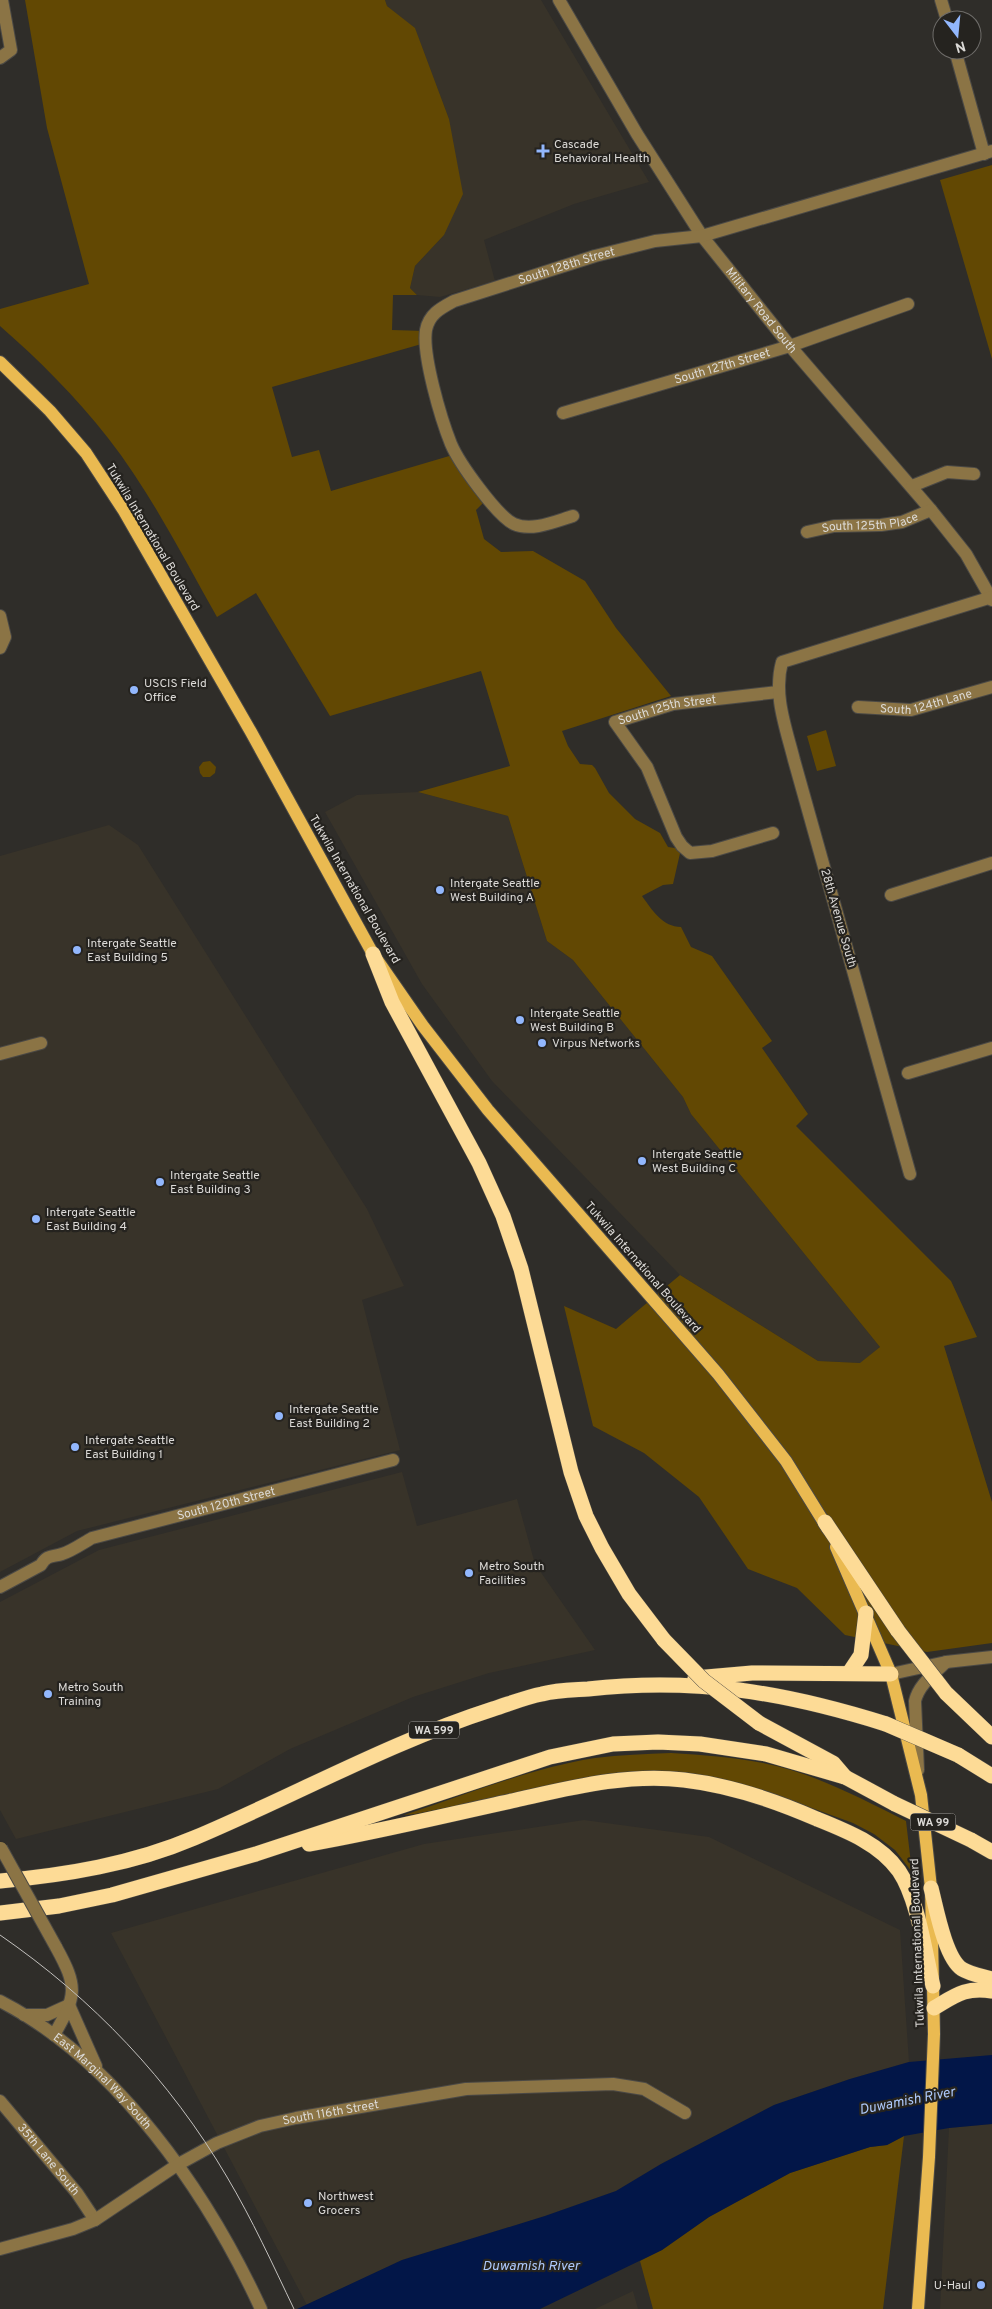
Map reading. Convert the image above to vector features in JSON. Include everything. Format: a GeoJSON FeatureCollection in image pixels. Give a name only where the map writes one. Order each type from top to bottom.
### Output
{"type":"FeatureCollection","features":[{"type":"Feature","properties":{"kind":"highway"},"geometry":{"type":"LineString","coordinates":[[373,954],[392,1002],[479,1163],[503,1216],[526,1286],[571,1472],[586,1516],[602,1548],[629,1594],[664,1640],[704,1681],[759,1723],[833,1763],[845,1777]]}},
{"type":"Feature","properties":{"kind":"highway"},"geometry":{"type":"LineString","coordinates":[[825,1522],[898,1631],[946,1693],[992,1737]]}},
{"type":"Feature","properties":{"kind":"highway"},"geometry":{"type":"LineString","coordinates":[[849,1673],[861,1655],[866,1613]]}},
{"type":"Feature","properties":{"kind":"highway"},"geometry":{"type":"LineString","coordinates":[[617,1686],[752,1672],[890,1674]]}},
{"type":"Feature","properties":{"kind":"highway","name":"WA 599"},"geometry":{"type":"LineString","coordinates":[[0,1881],[39,1878],[98,1868],[147,1854],[192,1839],[421,1735],[470,1716],[542,1694],[617,1686],[697,1685],[746,1689],[832,1707],[886,1724],[958,1755],[992,1776]]}},
{"type":"Feature","properties":{"kind":"highway"},"geometry":{"type":"LineString","coordinates":[[0,1913],[59,1906],[112,1895],[256,1854],[550,1757],[614,1744],[658,1742],[700,1744],[766,1754],[845,1777]]}},
{"type":"Feature","properties":{"kind":"highway","name":"WA 99"},"geometry":{"type":"LineString","coordinates":[[845,1777],[992,1852]]}},
{"type":"Feature","properties":{"kind":"highway"},"geometry":{"type":"LineString","coordinates":[[256,1854],[338,1839],[583,1786],[646,1780],[682,1780],[713,1785],[799,1810],[852,1833],[878,1850],[898,1870],[905,1881],[912,1899],[933,1986]]}},
{"type":"Feature","properties":{"kind":"highway"},"geometry":{"type":"LineString","coordinates":[[931,1888],[945,1938],[956,1964],[966,1971],[992,1979]]}},
{"type":"Feature","properties":{"kind":"highway"},"geometry":{"type":"LineString","coordinates":[[934,2008],[964,1990],[992,1991]]}},
{"type":"Feature","properties":{"kind":"main road","name":"Tukwila International Boulevard"},"geometry":{"type":"LineString","coordinates":[[0,362],[50,412],[86,453],[124,510],[251,732],[373,954],[423,1026],[488,1110],[718,1374],[786,1461],[825,1522],[866,1613],[890,1674],[918,1782],[931,1888],[934,2034],[929,2158],[918,2309]]}},
{"type":"Feature","properties":{"kind":"street"},"geometry":{"type":"LineString","coordinates":[[0,58],[11,50],[2,0]]}},
{"type":"Feature","properties":{"kind":"street","name":"Military Road South"},"geometry":{"type":"LineString","coordinates":[[559,0],[637,134],[702,236],[790,346],[912,486],[966,554],[992,598]]}},
{"type":"Feature","properties":{"kind":"street"},"geometry":{"type":"LineString","coordinates":[[958,60],[988,153]]}},
{"type":"Feature","properties":{"kind":"street","name":"South 128th Street"},"geometry":{"type":"LineString","coordinates":[[573,516],[526,527],[513,523],[499,512],[472,479],[452,445],[432,379],[425,344],[426,329],[431,317],[438,310],[454,301],[595,256],[655,241],[702,236],[988,153]]}},
{"type":"Feature","properties":{"kind":"street","name":"South 127th Street"},"geometry":{"type":"LineString","coordinates":[[563,413],[790,346],[908,304]]}},
{"type":"Feature","properties":{"kind":"street"},"geometry":{"type":"LineString","coordinates":[[912,486],[947,472],[974,474]]}},
{"type":"Feature","properties":{"kind":"street","name":"South 125th Place"},"geometry":{"type":"LineString","coordinates":[[807,532],[834,526],[881,525],[902,522],[931,510]]}},
{"type":"Feature","properties":{"kind":"street","name":"28th Avenue South"},"geometry":{"type":"LineString","coordinates":[[910,1174],[808,812],[778,692],[778,675],[782,662],[992,598]]}},
{"type":"Feature","properties":{"kind":"street"},"geometry":{"type":"LineString","coordinates":[[0,616],[5,637],[2,646]]}},
{"type":"Feature","properties":{"kind":"street","name":"South 124th Lane"},"geometry":{"type":"LineString","coordinates":[[858,707],[912,710],[992,687]]}},
{"type":"Feature","properties":{"kind":"street","name":"South 125th Street"},"geometry":{"type":"LineString","coordinates":[[773,833],[702,853],[690,853],[676,837],[647,768],[615,722],[673,704],[778,692]]}},
{"type":"Feature","properties":{"kind":"street"},"geometry":{"type":"LineString","coordinates":[[891,895],[992,863]]}},
{"type":"Feature","properties":{"kind":"street"},"geometry":{"type":"LineString","coordinates":[[0,1054],[41,1043]]}},
{"type":"Feature","properties":{"kind":"street"},"geometry":{"type":"LineString","coordinates":[[908,1073],[992,1048]]}},
{"type":"Feature","properties":{"kind":"street","name":"South 120th Street"},"geometry":{"type":"LineString","coordinates":[[0,1586],[41,1565],[48,1566],[54,1564],[61,1554],[92,1538],[393,1460]]}},
{"type":"Feature","properties":{"kind":"street"},"geometry":{"type":"LineString","coordinates":[[890,1674],[946,1662],[992,1657]]}},
{"type":"Feature","properties":{"kind":"street"},"geometry":{"type":"LineString","coordinates":[[918,1782],[915,1701],[922,1685],[946,1662]]}},
{"type":"Feature","properties":{"kind":"street","name":"East Marginal Way South"},"geometry":{"type":"LineString","coordinates":[[1,1846],[72,1979],[69,2005],[54,2035],[99,2073],[138,2114],[177,2165],[215,2224],[252,2289],[261,2309]]}},
{"type":"Feature","properties":{"kind":"street"},"geometry":{"type":"LineString","coordinates":[[0,2001],[54,2035]]}},
{"type":"Feature","properties":{"kind":"street"},"geometry":{"type":"LineString","coordinates":[[24,2015],[47,2015],[69,2005],[99,2073]]}},
{"type":"Feature","properties":{"kind":"street","name":"South 116th Street"},"geometry":{"type":"LineString","coordinates":[[0,2249],[73,2229],[95,2220],[177,2165],[217,2142],[260,2126],[296,2118],[466,2089],[619,2084],[644,2089],[685,2112]]}},
{"type":"Feature","properties":{"kind":"street","name":"35th Lane South"},"geometry":{"type":"LineString","coordinates":[[0,2101],[77,2193],[95,2220]]}},
{"type":"Feature","properties":{"kind":"shaded area"},"geometry":{"type":"Polygon","coordinates":[[[25,0],[385,0],[387,6],[415,28],[449,119],[463,194],[444,235],[415,266],[410,288],[417,295],[393,295],[392,330],[425,331],[425,343],[272,387],[292,457],[319,450],[331,491],[456,454],[487,499],[476,510],[484,539],[501,552],[533,551],[585,581],[616,628],[671,696],[562,731],[568,746],[580,764],[592,765],[595,768],[609,793],[635,819],[660,833],[668,847],[681,849],[673,884],[663,885],[642,896],[663,921],[681,927],[691,947],[712,956],[772,1041],[762,1048],[808,1114],[796,1126],[951,1281],[977,1337],[944,1346],[992,1502],[992,1643],[927,1652],[845,1635],[797,1588],[748,1569],[699,1497],[644,1453],[593,1426],[564,1306],[616,1329],[680,1275],[818,1361],[860,1363],[880,1347],[691,1114],[683,1097],[573,960],[547,941],[508,816],[418,792],[510,766],[481,671],[330,716],[256,593],[217,617],[179,548],[124,459],[57,379],[0,326],[0,309],[89,284],[47,128],[25,0]]]}},
{"type":"Feature","properties":{"kind":"shaded area","name":"Cascade Behavioral Health"},"geometry":{"type":"Polygon","coordinates":[[[385,0],[541,0],[649,182],[574,204],[484,240],[495,281],[440,297],[417,295],[410,288],[415,266],[444,235],[449,119],[415,29],[387,6],[385,0]]]}},
{"type":"Feature","properties":{"kind":"shaded area"},"geometry":{"type":"Polygon","coordinates":[[[992,165],[992,359],[940,180],[992,165]]]}},
{"type":"Feature","properties":{"kind":"shaded area"},"geometry":{"type":"Polygon","coordinates":[[[826,730],[836,766],[817,771],[807,736],[826,730]]]}},
{"type":"Feature","properties":{"kind":"shaded area"},"geometry":{"type":"Polygon","coordinates":[[[210,761],[216,767],[215,773],[210,777],[203,777],[199,767],[203,762],[210,761]]]}},
{"type":"Feature","properties":{"kind":"shaded area"},"geometry":{"type":"Polygon","coordinates":[[[418,792],[508,816],[547,941],[573,960],[683,1097],[691,1114],[880,1347],[861,1363],[818,1361],[680,1275],[492,1081],[422,984],[325,812],[357,795],[418,792]]]}},
{"type":"Feature","properties":{"kind":"shaded area"},"geometry":{"type":"Polygon","coordinates":[[[109,825],[138,845],[367,1209],[404,1286],[362,1300],[400,1450],[77,1531],[0,1572],[0,856],[109,825]]]}},
{"type":"Feature","properties":{"kind":"shaded area"},"geometry":{"type":"Polygon","coordinates":[[[402,1472],[417,1526],[517,1499],[535,1564],[595,1650],[489,1673],[413,1697],[290,1749],[218,1789],[16,1839],[0,1810],[0,1602],[99,1550],[402,1472]]]}},
{"type":"Feature","properties":{"kind":"shaded area"},"geometry":{"type":"Polygon","coordinates":[[[671,1753],[740,1759],[782,1767],[836,1787],[906,1821],[912,1872],[895,1850],[874,1834],[853,1823],[790,1800],[701,1777],[513,1794],[404,1815],[523,1775],[571,1762],[604,1757],[671,1753]]]}},
{"type":"Feature","properties":{"kind":"shaded area"},"geometry":{"type":"Polygon","coordinates":[[[584,1820],[709,1837],[900,1930],[909,2062],[850,2079],[774,2105],[661,2164],[616,2191],[545,2216],[402,2260],[307,2305],[111,1933],[424,1844],[584,1820]]]}},
{"type":"Feature","properties":{"kind":"shaded area"},"geometry":{"type":"Polygon","coordinates":[[[992,2124],[992,2309],[940,2309],[949,2128],[992,2124]]]}},
{"type":"Feature","properties":{"kind":"shaded area"},"geometry":{"type":"Polygon","coordinates":[[[904,2136],[883,2309],[653,2309],[640,2261],[662,2250],[709,2217],[790,2173],[870,2147],[887,2145],[904,2136]]]}},
{"type":"Feature","properties":{"kind":"shaded area"},"geometry":{"type":"Polygon","coordinates":[[[633,2291],[638,2309],[595,2309],[633,2291]]]}},
{"type":"Feature","properties":{"kind":"water","name":"Duwamish River"},"geometry":{"type":"Polygon","coordinates":[[[992,2055],[992,2124],[949,2128],[904,2136],[887,2145],[870,2147],[790,2173],[709,2217],[662,2250],[540,2309],[297,2309],[402,2260],[545,2216],[616,2191],[661,2164],[774,2105],[850,2079],[909,2062],[992,2055]]]}},
{"type":"Feature","properties":{"kind":"tram line"},"geometry":{"type":"LineString","coordinates":[[0,1935],[67,1986],[98,2014],[155,2075],[181,2107],[205,2141],[236,2193],[294,2309]]}},
{"type":"Feature","properties":{"kind":"place","name":"Cascade Behavioral Health"},"geometry":{"type":"Point","coordinates":[543,151]}},
{"type":"Feature","properties":{"kind":"place","name":"USCIS Field Office"},"geometry":{"type":"Point","coordinates":[134,690]}},
{"type":"Feature","properties":{"kind":"place","name":"Intergate Seattle West Building A"},"geometry":{"type":"Point","coordinates":[440,890]}},
{"type":"Feature","properties":{"kind":"place","name":"Intergate Seattle East Building 5"},"geometry":{"type":"Point","coordinates":[77,950]}},
{"type":"Feature","properties":{"kind":"place","name":"Intergate Seattle West Building B"},"geometry":{"type":"Point","coordinates":[520,1020]}},
{"type":"Feature","properties":{"kind":"place","name":"Virpus Networks"},"geometry":{"type":"Point","coordinates":[542,1043]}},
{"type":"Feature","properties":{"kind":"place","name":"Intergate Seattle West Building C"},"geometry":{"type":"Point","coordinates":[642,1161]}},
{"type":"Feature","properties":{"kind":"place","name":"Intergate Seattle East Building 3"},"geometry":{"type":"Point","coordinates":[160,1182]}},
{"type":"Feature","properties":{"kind":"place","name":"Intergate Seattle East Building 4"},"geometry":{"type":"Point","coordinates":[36,1219]}},
{"type":"Feature","properties":{"kind":"place","name":"Intergate Seattle East Building 2"},"geometry":{"type":"Point","coordinates":[279,1416]}},
{"type":"Feature","properties":{"kind":"place","name":"Intergate Seattle East Building 1"},"geometry":{"type":"Point","coordinates":[75,1447]}},
{"type":"Feature","properties":{"kind":"place","name":"Metro South Facilities"},"geometry":{"type":"Point","coordinates":[469,1573]}},
{"type":"Feature","properties":{"kind":"place","name":"Metro South Training"},"geometry":{"type":"Point","coordinates":[48,1694]}},
{"type":"Feature","properties":{"kind":"place","name":"Northwest Grocers"},"geometry":{"type":"Point","coordinates":[308,2203]}},
{"type":"Feature","properties":{"kind":"place","name":"U-Haul"},"geometry":{"type":"Point","coordinates":[981,2285]}}]}
